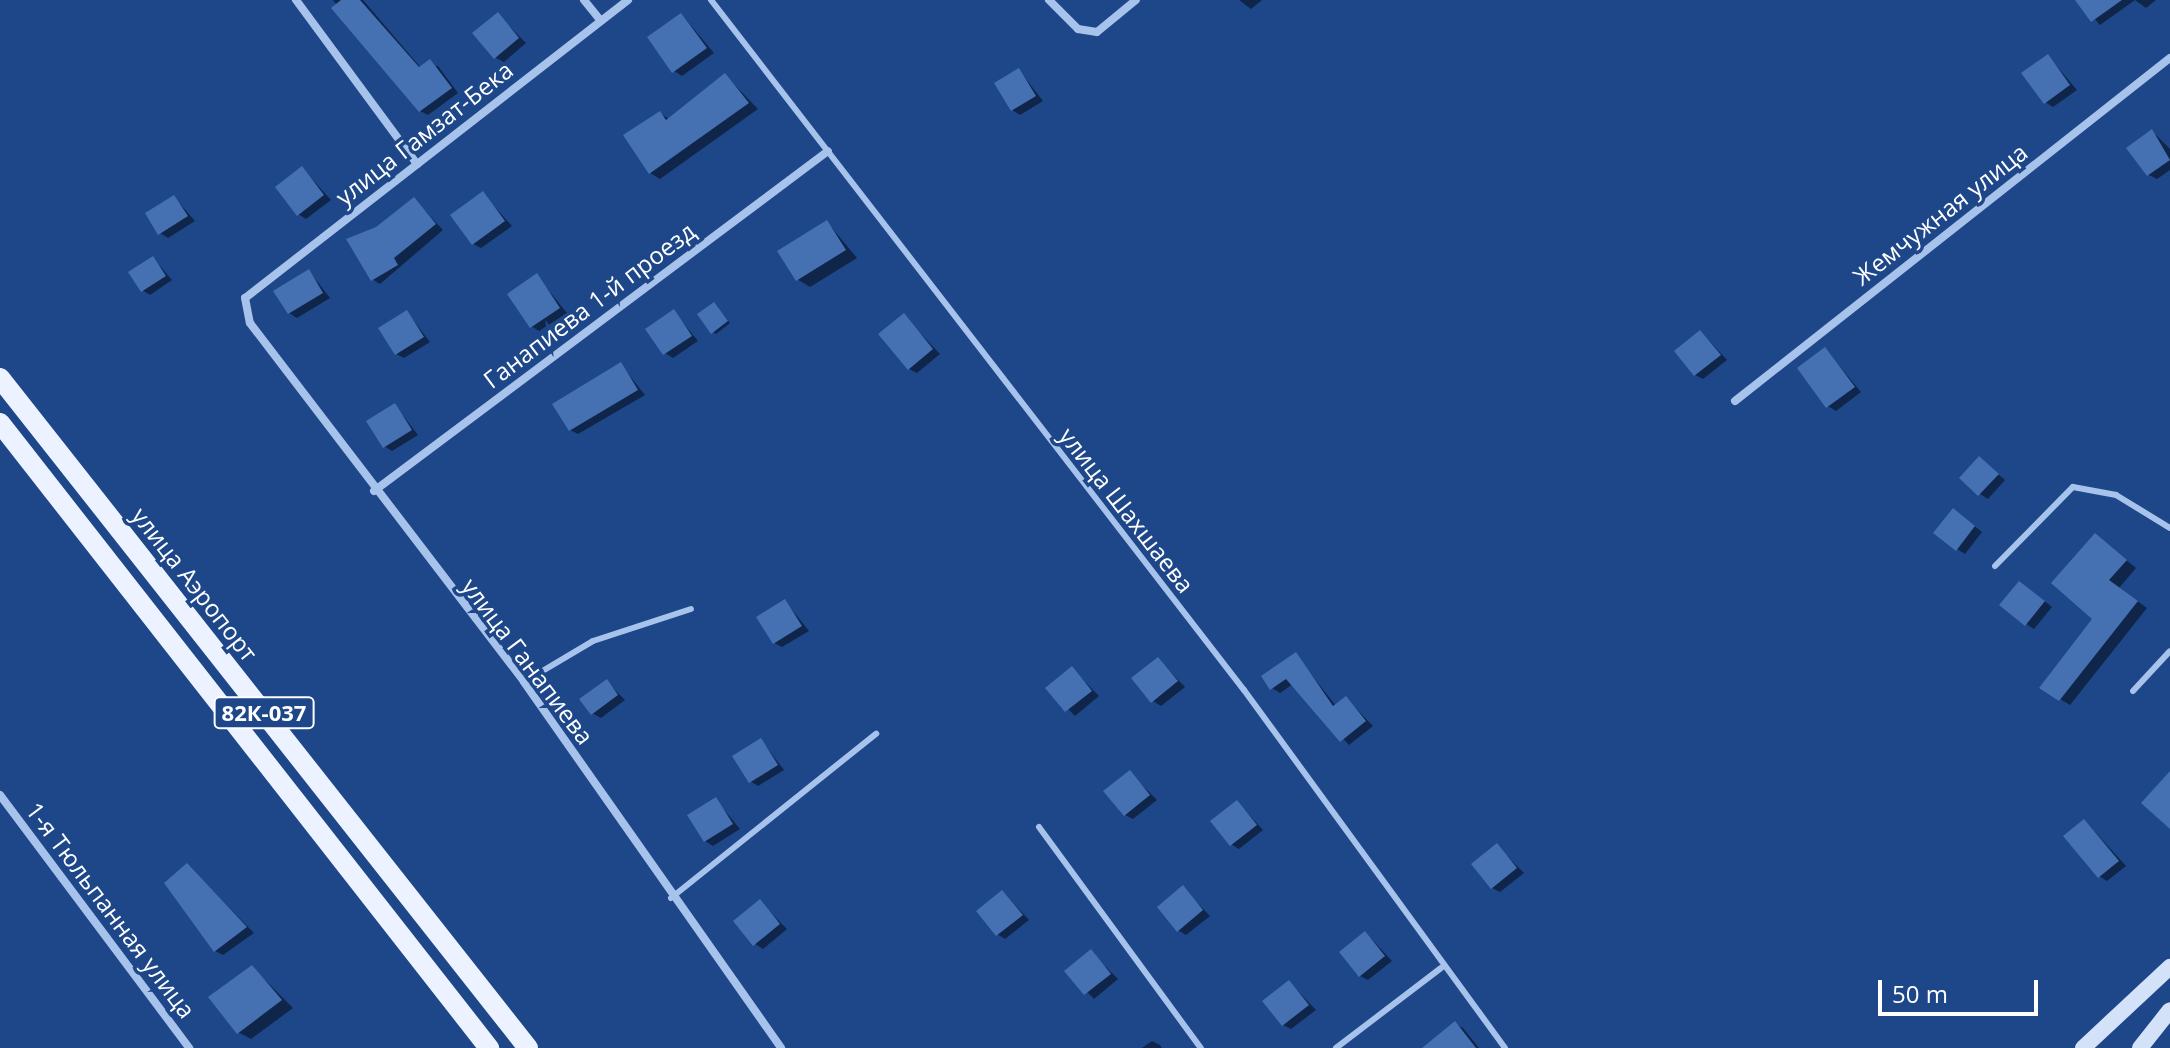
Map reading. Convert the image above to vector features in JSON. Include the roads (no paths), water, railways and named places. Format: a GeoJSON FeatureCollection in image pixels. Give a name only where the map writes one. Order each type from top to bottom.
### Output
{"type":"FeatureCollection","features":[{"type":"Feature","properties":{"kind":"main road","name":"улица Аэропорт"},"geometry":{"type":"LineString","coordinates":[[0,378],[528,1048]]}},
{"type":"Feature","properties":{"kind":"main road"},"geometry":{"type":"LineString","coordinates":[[0,423],[489,1048]]}},
{"type":"Feature","properties":{"kind":"main road"},"geometry":{"type":"LineString","coordinates":[[2083,1048],[2170,967]]}},
{"type":"Feature","properties":{"kind":"main road"},"geometry":{"type":"LineString","coordinates":[[2140,1048],[2170,1010]]}},
{"type":"Feature","properties":{"kind":"street"},"geometry":{"type":"LineString","coordinates":[[296,0],[417,164]]}},
{"type":"Feature","properties":{"kind":"street"},"geometry":{"type":"LineString","coordinates":[[584,0],[601,21]]}},
{"type":"Feature","properties":{"kind":"street","name":"улица Гамзат-Бека"},"geometry":{"type":"LineString","coordinates":[[245,298],[628,0]]}},
{"type":"Feature","properties":{"kind":"street"},"geometry":{"type":"LineString","coordinates":[[1049,0],[1078,29],[1097,32],[1136,0]]}},
{"type":"Feature","properties":{"kind":"street","name":"Жемчужная улица"},"geometry":{"type":"LineString","coordinates":[[1735,401],[2170,58]]}},
{"type":"Feature","properties":{"kind":"street","name":"Ганапиева 1-й проезд"},"geometry":{"type":"LineString","coordinates":[[374,491],[828,151]]}},
{"type":"Feature","properties":{"kind":"street","name":"улица Ганапиева"},"geometry":{"type":"LineString","coordinates":[[245,298],[250,323],[374,491],[524,682],[671,898],[781,1048]]}},
{"type":"Feature","properties":{"kind":"street","name":"1-я Тюльпанная улица"},"geometry":{"type":"LineString","coordinates":[[0,795],[189,1048]]}},
{"type":"Feature","properties":{"kind":"lane","name":"улица Шахшаева"},"geometry":{"type":"LineString","coordinates":[[711,0],[1244,690],[1441,968],[1505,1048]]}},
{"type":"Feature","properties":{"kind":"lane"},"geometry":{"type":"LineString","coordinates":[[1995,566],[2073,487],[2116,495],[2170,528]]}},
{"type":"Feature","properties":{"kind":"lane"},"geometry":{"type":"LineString","coordinates":[[524,682],[593,641],[691,609]]}},
{"type":"Feature","properties":{"kind":"lane"},"geometry":{"type":"LineString","coordinates":[[2133,691],[2170,651]]}},
{"type":"Feature","properties":{"kind":"lane"},"geometry":{"type":"LineString","coordinates":[[671,898],[876,734]]}},
{"type":"Feature","properties":{"kind":"lane"},"geometry":{"type":"LineString","coordinates":[[1039,827],[1201,1048]]}},
{"type":"Feature","properties":{"kind":"lane"},"geometry":{"type":"LineString","coordinates":[[1336,1048],[1441,968]]}}]}
